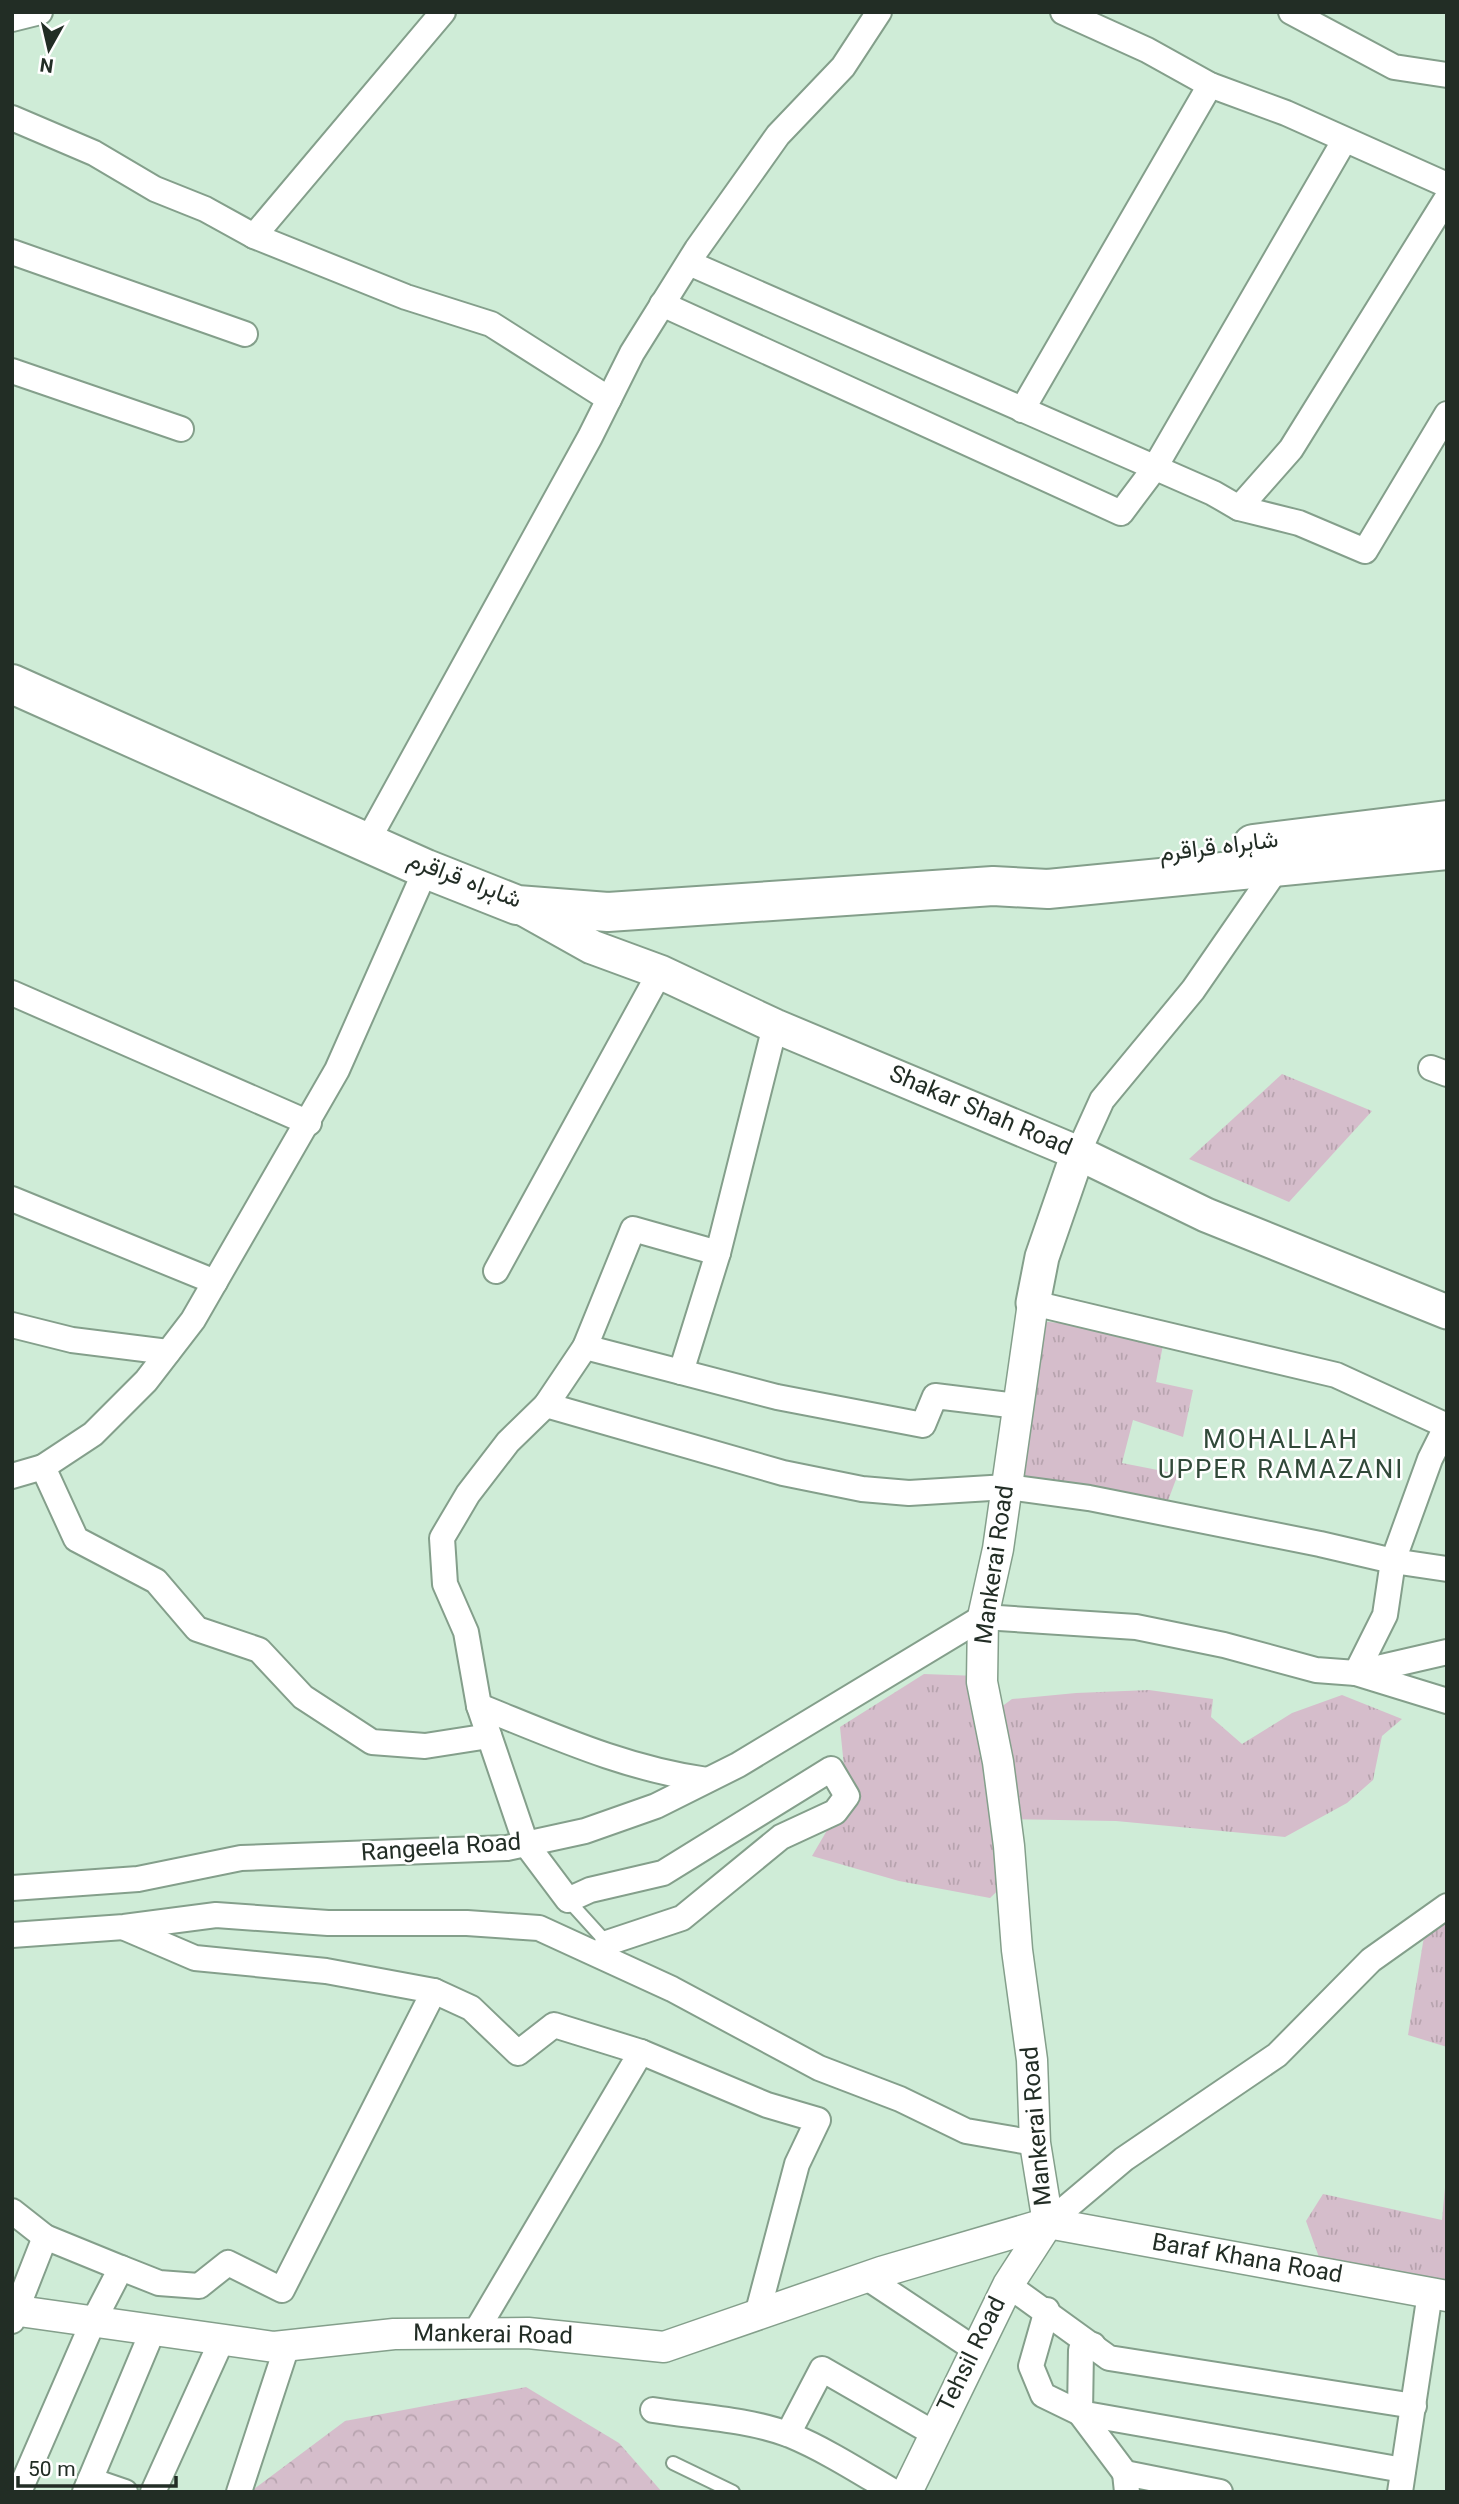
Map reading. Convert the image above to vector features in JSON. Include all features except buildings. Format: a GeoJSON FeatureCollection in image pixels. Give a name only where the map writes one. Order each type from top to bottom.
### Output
{"type":"FeatureCollection","features":[{"type":"Feature","properties":{"kind":"highway","name":"شاہراہ قراقرم"},"geometry":{"type":"LineString","coordinates":[[12,684],[426,869],[517,905],[608,912],[993,886],[1048,888],[1447,850]]}},
{"type":"Feature","properties":{"kind":"highway","name":"شاہراہ قراقرم"},"geometry":{"type":"LineString","coordinates":[[993,886],[1043,869],[1447,820]]}},
{"type":"Feature","properties":{"kind":"main road","name":"Shakar Shah Road"},"geometry":{"type":"LineString","coordinates":[[517,905],[592,947],[660,972],[775,1026],[1078,1153],[1206,1215],[1447,1312]]}},
{"type":"Feature","properties":{"kind":"main road","name":"Mankerai Road"},"geometry":{"type":"LineString","coordinates":[[1033,1303],[1042,1257],[1078,1153]]}},
{"type":"Feature","properties":{"kind":"street"},"geometry":{"type":"LineString","coordinates":[[12,19],[40,12]]}},
{"type":"Feature","properties":{"kind":"street"},"geometry":{"type":"LineString","coordinates":[[254,236],[443,12]]}},
{"type":"Feature","properties":{"kind":"street"},"geometry":{"type":"LineString","coordinates":[[367,842],[632,353],[689,263],[778,135],[844,66],[879,12]]}},
{"type":"Feature","properties":{"kind":"street"},"geometry":{"type":"LineString","coordinates":[[1063,12],[1147,50],[1210,85],[1286,113],[1447,185]]}},
{"type":"Feature","properties":{"kind":"street"},"geometry":{"type":"LineString","coordinates":[[1291,12],[1394,67],[1447,75]]}},
{"type":"Feature","properties":{"kind":"street"},"geometry":{"type":"LineString","coordinates":[[1022,410],[1210,85]]}},
{"type":"Feature","properties":{"kind":"street"},"geometry":{"type":"LineString","coordinates":[[12,118],[94,153],[155,189],[205,209],[254,236],[406,297],[491,324],[609,399]]}},
{"type":"Feature","properties":{"kind":"street"},"geometry":{"type":"LineString","coordinates":[[663,304],[1121,513],[1154,469],[1344,141]]}},
{"type":"Feature","properties":{"kind":"street"},"geometry":{"type":"LineString","coordinates":[[1239,508],[1291,449],[1447,198]]}},
{"type":"Feature","properties":{"kind":"street"},"geometry":{"type":"LineString","coordinates":[[12,252],[245,334]]}},
{"type":"Feature","properties":{"kind":"street"},"geometry":{"type":"LineString","coordinates":[[689,263],[1213,493],[1239,508],[1300,523],[1365,551],[1447,414]]}},
{"type":"Feature","properties":{"kind":"street"},"geometry":{"type":"LineString","coordinates":[[12,371],[181,429]]}},
{"type":"Feature","properties":{"kind":"street"},"geometry":{"type":"LineString","coordinates":[[1078,1153],[1102,1100],[1193,990],[1278,867]]}},
{"type":"Feature","properties":{"kind":"street"},"geometry":{"type":"LineString","coordinates":[[12,1476],[43,1467],[93,1434],[146,1381],[192,1320],[309,1123],[337,1070],[426,869]]}},
{"type":"Feature","properties":{"kind":"street"},"geometry":{"type":"LineString","coordinates":[[496,1271],[660,972]]}},
{"type":"Feature","properties":{"kind":"street"},"geometry":{"type":"LineString","coordinates":[[12,993],[309,1123]]}},
{"type":"Feature","properties":{"kind":"street"},"geometry":{"type":"LineString","coordinates":[[681,1372],[718,1253],[775,1026]]}},
{"type":"Feature","properties":{"kind":"street"},"geometry":{"type":"LineString","coordinates":[[12,1199],[215,1282]]}},
{"type":"Feature","properties":{"kind":"street"},"geometry":{"type":"LineString","coordinates":[[607,1942],[681,1918],[781,1837],[835,1812],[847,1796],[831,1769],[663,1873],[590,1890],[568,1900],[526,1844],[479,1706],[466,1632],[445,1584],[442,1538],[468,1494],[508,1442],[546,1405],[584,1347],[634,1229],[718,1253]]}},
{"type":"Feature","properties":{"kind":"street"},"geometry":{"type":"LineString","coordinates":[[1033,1303],[1336,1375],[1447,1425],[1430,1459],[1393,1561],[1385,1615],[1356,1673]]}},
{"type":"Feature","properties":{"kind":"street","name":"Mankerai Road"},"geometry":{"type":"LineString","coordinates":[[14,2314],[153,2330],[222,2342],[287,2346],[394,2334],[528,2333],[664,2347],[866,2277],[1048,2223],[1035,2143],[1032,2060],[1017,1950],[1009,1846],[998,1762],[982,1682],[984,1617],[1007,1487],[1033,1303]]}},
{"type":"Feature","properties":{"kind":"street"},"geometry":{"type":"LineString","coordinates":[[12,1325],[72,1340],[168,1352]]}},
{"type":"Feature","properties":{"kind":"street"},"geometry":{"type":"LineString","coordinates":[[584,1347],[776,1397],[923,1425],[935,1396],[1018,1406]]}},
{"type":"Feature","properties":{"kind":"street"},"geometry":{"type":"LineString","coordinates":[[546,1405],[783,1473],[862,1489],[909,1493],[1007,1487],[1089,1499],[1393,1561],[1447,1569]]}},
{"type":"Feature","properties":{"kind":"street"},"geometry":{"type":"LineString","coordinates":[[43,1467],[76,1539],[156,1581],[197,1629],[259,1650],[303,1697],[372,1742],[425,1746],[489,1736]]}},
{"type":"Feature","properties":{"kind":"street"},"geometry":{"type":"LineString","coordinates":[[984,1617],[1136,1627],[1224,1644],[1316,1670],[1356,1673],[1447,1701]]}},
{"type":"Feature","properties":{"kind":"street","name":"Rangeela Road"},"geometry":{"type":"LineString","coordinates":[[12,1888],[138,1879],[241,1858],[507,1848],[585,1831],[633,1815],[707,1780],[984,1617]]}},
{"type":"Feature","properties":{"kind":"street"},"geometry":{"type":"LineString","coordinates":[[1356,1673],[1447,1652]]}},
{"type":"Feature","properties":{"kind":"street"},"geometry":{"type":"LineString","coordinates":[[479,1706],[603,1756],[665,1774],[707,1780]]}},
{"type":"Feature","properties":{"kind":"street"},"geometry":{"type":"LineString","coordinates":[[1048,2223],[1124,2159],[1277,2055],[1371,1960],[1447,1906]]}},
{"type":"Feature","properties":{"kind":"street"},"geometry":{"type":"LineString","coordinates":[[12,1935],[124,1927],[216,1915],[328,1923],[467,1923],[539,1928],[671,1989],[819,2068],[900,2099],[966,2131],[1035,2143]]}},
{"type":"Feature","properties":{"kind":"street"},"geometry":{"type":"LineString","coordinates":[[124,1927],[195,1958],[326,1971],[435,1991],[471,2008],[518,2053],[554,2025],[641,2052],[767,2105],[818,2120],[797,2164],[757,2315]]}},
{"type":"Feature","properties":{"kind":"street"},"geometry":{"type":"LineString","coordinates":[[12,2211],[45,2237],[159,2283],[199,2286],[228,2263],[282,2290],[435,1991]]}},
{"type":"Feature","properties":{"kind":"street"},"geometry":{"type":"LineString","coordinates":[[475,2333],[641,2052]]}},
{"type":"Feature","properties":{"kind":"street","name":"Tehsil Road"},"geometry":{"type":"LineString","coordinates":[[907,2492],[1008,2285],[1048,2223]]}},
{"type":"Feature","properties":{"kind":"street","name":"Baraf Khana Road"},"geometry":{"type":"LineString","coordinates":[[1048,2223],[1439,2294]]}},
{"type":"Feature","properties":{"kind":"street"},"geometry":{"type":"LineString","coordinates":[[14,2314],[45,2237]]}},
{"type":"Feature","properties":{"kind":"street"},"geometry":{"type":"LineString","coordinates":[[19,2492],[93,2322],[121,2268]]}},
{"type":"Feature","properties":{"kind":"street"},"geometry":{"type":"LineString","coordinates":[[866,2277],[976,2350]]}},
{"type":"Feature","properties":{"kind":"street"},"geometry":{"type":"LineString","coordinates":[[1008,2285],[1047,2310],[1109,2358],[1414,2406]]}},
{"type":"Feature","properties":{"kind":"street"},"geometry":{"type":"LineString","coordinates":[[1047,2310],[1031,2366],[1043,2395],[1080,2413],[1402,2481],[1414,2406],[1439,2294]]}},
{"type":"Feature","properties":{"kind":"street"},"geometry":{"type":"LineString","coordinates":[[125,2492],[87,2486],[153,2330]]}},
{"type":"Feature","properties":{"kind":"street"},"geometry":{"type":"LineString","coordinates":[[153,2492],[222,2342]]}},
{"type":"Feature","properties":{"kind":"street"},"geometry":{"type":"LineString","coordinates":[[1093,2345],[1082,2350],[1080,2413],[1126,2482],[1220,2492]]}},
{"type":"Feature","properties":{"kind":"street"},"geometry":{"type":"LineString","coordinates":[[240,2492],[287,2346]]}},
{"type":"Feature","properties":{"kind":"street"},"geometry":{"type":"LineString","coordinates":[[788,2434],[822,2369],[935,2434]]}},
{"type":"Feature","properties":{"kind":"street"},"geometry":{"type":"LineString","coordinates":[[653,2410],[788,2434],[894,2492]]}},
{"type":"Feature","properties":{"kind":"lane"},"geometry":{"type":"LineString","coordinates":[[568,1900],[607,1942]]}},
{"type":"Feature","properties":{"kind":"lane"},"geometry":{"type":"LineString","coordinates":[[673,2463],[733,2492]]}},
{"type":"Feature","properties":{"kind":"green space"},"geometry":{"type":"Polygon","coordinates":[[[1282,1074],[1372,1111],[1289,1202],[1189,1159],[1282,1074]]]}},
{"type":"Feature","properties":{"kind":"green space"},"geometry":{"type":"Polygon","coordinates":[[[1030,1320],[1165,1334],[1156,1382],[1193,1390],[1183,1437],[1133,1420],[1122,1463],[1178,1474],[1163,1514],[1007,1487],[1030,1320]]]}},
{"type":"Feature","properties":{"kind":"green space"},"geometry":{"type":"Polygon","coordinates":[[[924,1674],[978,1676],[989,1716],[1012,1699],[1076,1693],[1149,1690],[1213,1699],[1211,1717],[1242,1744],[1292,1713],[1342,1695],[1402,1719],[1382,1736],[1373,1780],[1347,1803],[1285,1837],[1116,1821],[1006,1819],[1012,1877],[990,1898],[899,1881],[812,1856],[847,1796],[840,1727],[924,1674]]]}},
{"type":"Feature","properties":{"kind":"green space"},"geometry":{"type":"Polygon","coordinates":[[[1447,1906],[1447,2047],[1408,2035],[1427,1918],[1447,1906]]]}},
{"type":"Feature","properties":{"kind":"green space"},"geometry":{"type":"Polygon","coordinates":[[[1447,2166],[1447,2296],[1325,2274],[1306,2221],[1323,2194],[1442,2220],[1447,2166]]]}},
{"type":"Feature","properties":{"kind":"green space"},"geometry":{"type":"Polygon","coordinates":[[[526,2387],[619,2443],[662,2492],[250,2492],[345,2421],[526,2387]]]}},
{"type":"Feature","properties":{"kind":"district","name":"MOHALLAH UPPER RAMAZANI"},"geometry":{"type":"Point","coordinates":[1281,1456]}}]}
